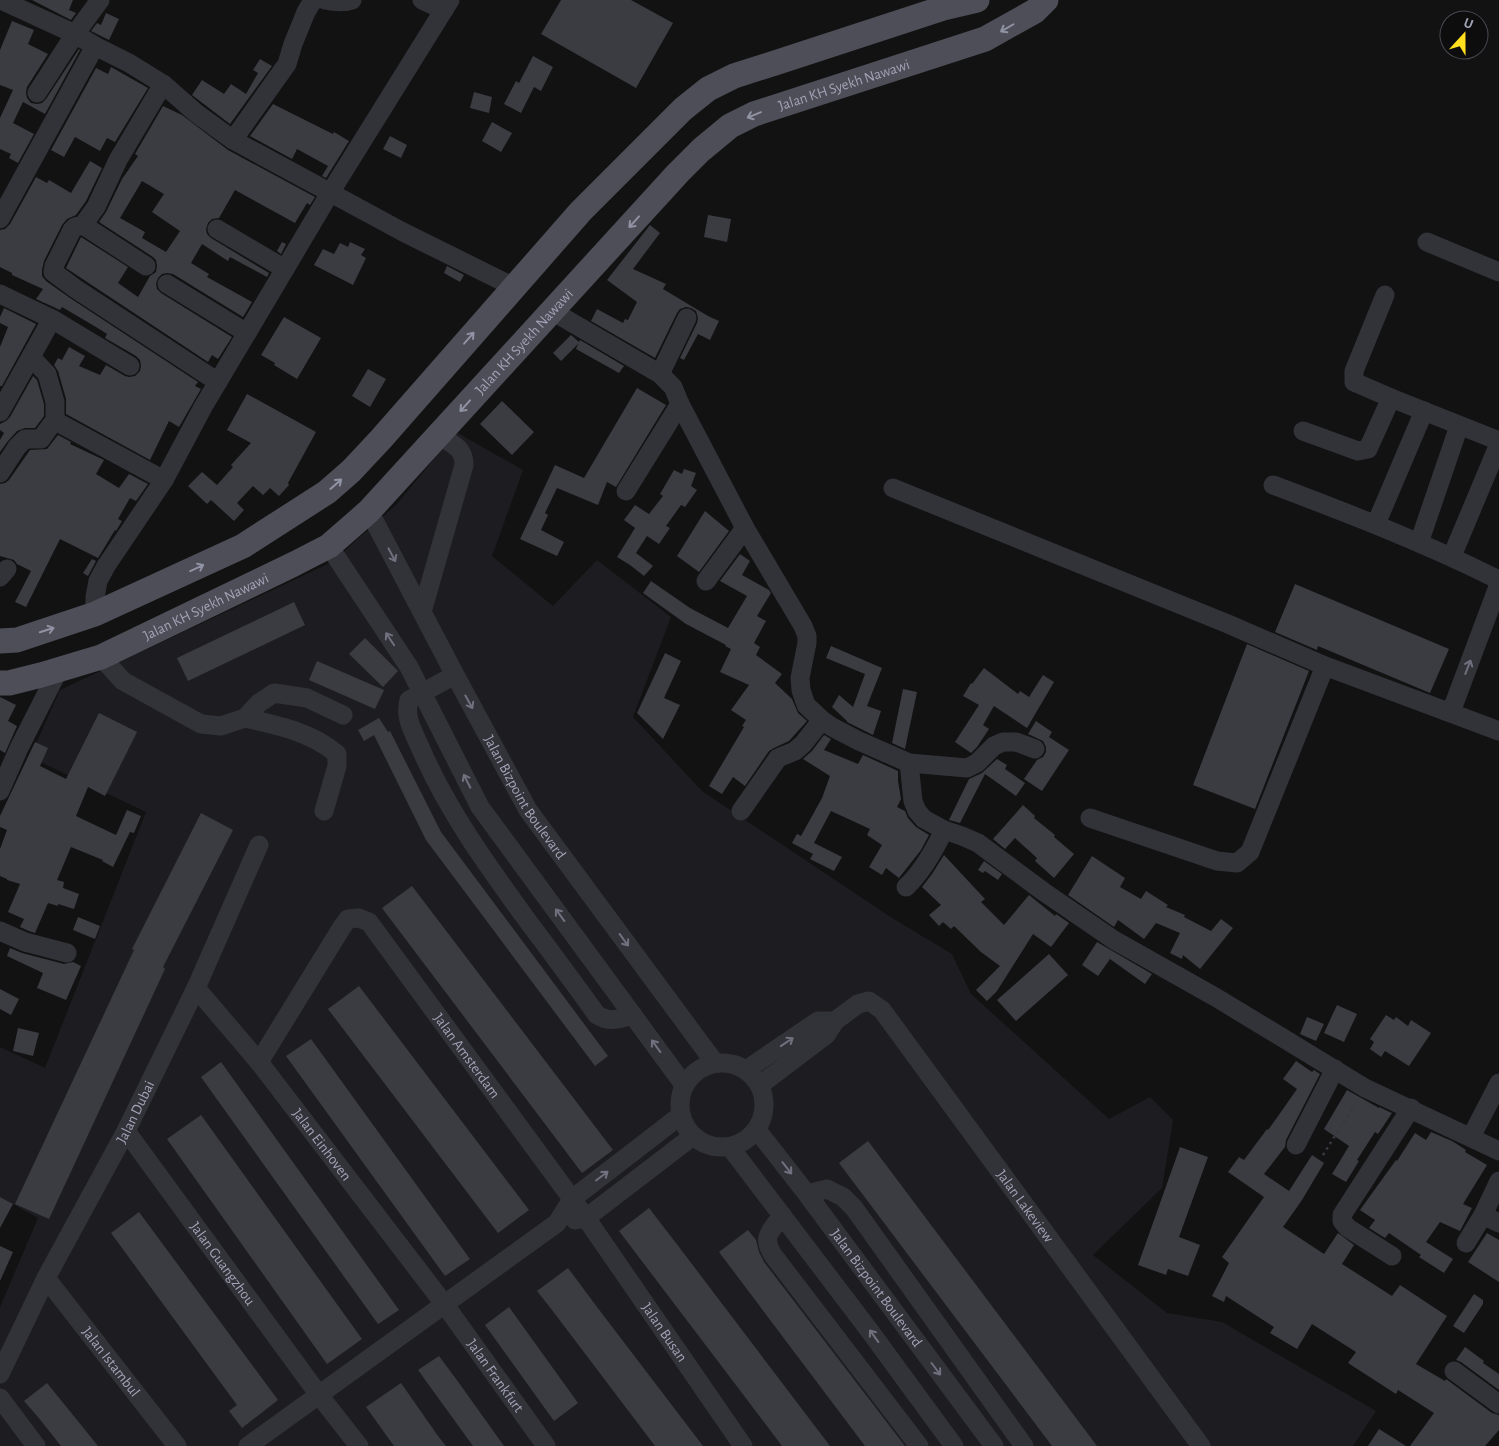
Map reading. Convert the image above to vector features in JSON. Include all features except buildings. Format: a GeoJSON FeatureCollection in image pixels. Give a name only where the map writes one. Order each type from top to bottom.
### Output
{"type":"FeatureCollection","features":[{"type":"Feature","properties":{"kind":"main road"},"geometry":{"type":"LineString","coordinates":[[0,641],[17,640],[95,614],[243,546],[326,492],[351,471],[381,439],[588,204],[683,109],[708,89],[734,76],[760,67],[943,8],[977,0]]}},
{"type":"Feature","properties":{"kind":"main road","name":"Jalan KH Syekh Nawawi"},"geometry":{"type":"LineString","coordinates":[[0,682],[9,683],[102,656],[328,546],[369,512],[678,172],[730,126],[754,114],[985,39],[1037,4]]}},
{"type":"Feature","properties":{"kind":"street"},"geometry":{"type":"LineString","coordinates":[[1,0],[75,34],[129,63],[163,84],[196,113],[233,140],[403,232],[514,286]]}},
{"type":"Feature","properties":{"kind":"street"},"geometry":{"type":"LineString","coordinates":[[37,93],[75,34],[100,0]]}},
{"type":"Feature","properties":{"kind":"street"},"geometry":{"type":"LineString","coordinates":[[233,140],[287,64],[306,12],[315,0]]}},
{"type":"Feature","properties":{"kind":"street"},"geometry":{"type":"LineString","coordinates":[[325,0],[331,2],[348,2],[352,0]]}},
{"type":"Feature","properties":{"kind":"street"},"geometry":{"type":"LineString","coordinates":[[95,614],[95,597],[98,582],[106,566],[164,480],[218,382],[330,193],[447,5],[422,0]]}},
{"type":"Feature","properties":{"kind":"street"},"geometry":{"type":"LineString","coordinates":[[0,219],[95,46]]}},
{"type":"Feature","properties":{"kind":"street"},"geometry":{"type":"LineString","coordinates":[[163,84],[118,160],[96,207],[83,225],[72,230],[54,266],[53,272],[218,382]]}},
{"type":"Feature","properties":{"kind":"street"},"geometry":{"type":"LineString","coordinates":[[83,225],[146,266]]}},
{"type":"Feature","properties":{"kind":"street"},"geometry":{"type":"LineString","coordinates":[[217,229],[285,269]]}},
{"type":"Feature","properties":{"kind":"street"},"geometry":{"type":"LineString","coordinates":[[1427,242],[1499,272]]}},
{"type":"Feature","properties":{"kind":"street"},"geometry":{"type":"LineString","coordinates":[[167,284],[247,333]]}},
{"type":"Feature","properties":{"kind":"street"},"geometry":{"type":"LineString","coordinates":[[0,294],[52,319],[130,366]]}},
{"type":"Feature","properties":{"kind":"street"},"geometry":{"type":"LineString","coordinates":[[1385,295],[1354,371],[1354,382],[1499,442],[1452,556]]}},
{"type":"Feature","properties":{"kind":"street"},"geometry":{"type":"LineString","coordinates":[[552,311],[660,374],[673,387],[745,528],[803,626],[807,636],[807,643],[800,678],[801,690],[806,705],[822,720],[859,741],[909,763],[967,768],[976,763],[994,746],[1003,742],[1016,742],[1035,749]]}},
{"type":"Feature","properties":{"kind":"street"},"geometry":{"type":"LineString","coordinates":[[660,374],[687,318]]}},
{"type":"Feature","properties":{"kind":"street"},"geometry":{"type":"LineString","coordinates":[[0,412],[52,319]]}},
{"type":"Feature","properties":{"kind":"street"},"geometry":{"type":"LineString","coordinates":[[31,357],[47,374],[55,402],[55,422]]}},
{"type":"Feature","properties":{"kind":"street"},"geometry":{"type":"LineString","coordinates":[[1304,431],[1358,451],[1368,449],[1391,398]]}},
{"type":"Feature","properties":{"kind":"street"},"geometry":{"type":"LineString","coordinates":[[626,491],[680,404]]}},
{"type":"Feature","properties":{"kind":"street"},"geometry":{"type":"LineString","coordinates":[[1376,524],[1424,411]]}},
{"type":"Feature","properties":{"kind":"street"},"geometry":{"type":"LineString","coordinates":[[55,422],[164,480]]}},
{"type":"Feature","properties":{"kind":"street"},"geometry":{"type":"LineString","coordinates":[[0,473],[17,447],[25,439],[41,439],[55,422]]}},
{"type":"Feature","properties":{"kind":"street"},"geometry":{"type":"LineString","coordinates":[[1419,543],[1459,426]]}},
{"type":"Feature","properties":{"kind":"street"},"geometry":{"type":"LineString","coordinates":[[422,612],[464,465],[464,457],[461,451],[438,435]]}},
{"type":"Feature","properties":{"kind":"street"},"geometry":{"type":"LineString","coordinates":[[1273,485],[1376,524],[1452,556],[1499,580]]}},
{"type":"Feature","properties":{"kind":"street"},"geometry":{"type":"LineString","coordinates":[[893,488],[1228,624],[1325,666],[1499,731]]}},
{"type":"Feature","properties":{"kind":"street","name":"Jalan Bizpoint Boulevard"},"geometry":{"type":"LineString","coordinates":[[369,512],[454,675],[528,810],[715,1063]]}},
{"type":"Feature","properties":{"kind":"street"},"geometry":{"type":"LineString","coordinates":[[706,581],[745,528]]}},
{"type":"Feature","properties":{"kind":"street"},"geometry":{"type":"LineString","coordinates":[[328,546],[409,667],[480,807],[684,1085]]}},
{"type":"Feature","properties":{"kind":"street"},"geometry":{"type":"LineString","coordinates":[[1451,712],[1499,584]]}},
{"type":"Feature","properties":{"kind":"street"},"geometry":{"type":"LineString","coordinates":[[102,656],[123,680],[201,724],[221,726],[245,718],[259,702],[274,693],[307,698],[343,715]]}},
{"type":"Feature","properties":{"kind":"street"},"geometry":{"type":"LineString","coordinates":[[1090,818],[1217,861],[1237,863],[1250,852],[1325,666]]}},
{"type":"Feature","properties":{"kind":"street"},"geometry":{"type":"LineString","coordinates":[[0,791],[19,748],[59,670]]}},
{"type":"Feature","properties":{"kind":"street"},"geometry":{"type":"LineString","coordinates":[[454,675],[409,700],[407,709],[408,718],[427,763],[455,817],[492,873],[597,1015],[613,1021],[633,1015]]}},
{"type":"Feature","properties":{"kind":"street"},"geometry":{"type":"LineString","coordinates":[[245,718],[288,728],[329,747],[337,754],[337,766],[324,811]]}},
{"type":"Feature","properties":{"kind":"street"},"geometry":{"type":"LineString","coordinates":[[741,811],[778,758],[795,751],[822,720]]}},
{"type":"Feature","properties":{"kind":"street"},"geometry":{"type":"LineString","coordinates":[[909,763],[913,801],[917,811],[924,819],[944,830],[978,843],[1023,878],[1114,940],[1217,998],[1365,1088],[1499,1151]]}},
{"type":"Feature","properties":{"kind":"street"},"geometry":{"type":"LineString","coordinates":[[906,887],[917,877],[934,851],[944,830]]}},
{"type":"Feature","properties":{"kind":"street","name":"Jalan Dubai"},"geometry":{"type":"LineString","coordinates":[[0,1374],[46,1278],[126,1131],[196,988],[260,845]]}},
{"type":"Feature","properties":{"kind":"street","name":"Jalan Amsterdam"},"geometry":{"type":"LineString","coordinates":[[259,1062],[348,919],[358,918],[369,922],[586,1218]]}},
{"type":"Feature","properties":{"kind":"street"},"geometry":{"type":"LineString","coordinates":[[0,931],[25,942],[67,953]]}},
{"type":"Feature","properties":{"kind":"street","name":"Jalan Einhoven"},"geometry":{"type":"LineString","coordinates":[[196,988],[259,1062],[445,1305]]}},
{"type":"Feature","properties":{"kind":"street","name":"Jalan Lakeview"},"geometry":{"type":"LineString","coordinates":[[834,1021],[858,1004],[869,1001],[882,1010],[1201,1446]]}},
{"type":"Feature","properties":{"kind":"street"},"geometry":{"type":"LineString","coordinates":[[746,1070],[818,1021],[834,1021],[826,1035],[760,1084]]}},
{"type":"Feature","properties":{"kind":"street"},"geometry":{"type":"LineString","coordinates":[[715,1063],[731,1063],[746,1070],[760,1084],[765,1100],[764,1116],[757,1130],[745,1141],[730,1147],[716,1147],[704,1143],[693,1136],[685,1126],[681,1115],[680,1100],[684,1085],[697,1070],[715,1063]]}},
{"type":"Feature","properties":{"kind":"street"},"geometry":{"type":"LineString","coordinates":[[1296,1145],[1335,1069]]}},
{"type":"Feature","properties":{"kind":"street"},"geometry":{"type":"LineString","coordinates":[[1471,1137],[1499,1083]]}},
{"type":"Feature","properties":{"kind":"street"},"geometry":{"type":"LineString","coordinates":[[1392,1256],[1348,1228],[1342,1221],[1342,1215],[1411,1108]]}},
{"type":"Feature","properties":{"kind":"street"},"geometry":{"type":"LineString","coordinates":[[248,1446],[556,1223],[572,1198],[681,1115]]}},
{"type":"Feature","properties":{"kind":"street","name":"Jalan Bizpoint Boulevard"},"geometry":{"type":"LineString","coordinates":[[757,1130],[807,1194],[994,1446]]}},
{"type":"Feature","properties":{"kind":"street","name":"Jalan Guangzhou"},"geometry":{"type":"LineString","coordinates":[[126,1131],[319,1395],[359,1446]]}},
{"type":"Feature","properties":{"kind":"street"},"geometry":{"type":"LineString","coordinates":[[556,1223],[586,1218],[693,1136]]}},
{"type":"Feature","properties":{"kind":"street","name":"Jalan Bizpoint Boulevard"},"geometry":{"type":"LineString","coordinates":[[730,1147],[869,1330],[954,1446]]}},
{"type":"Feature","properties":{"kind":"street"},"geometry":{"type":"LineString","coordinates":[[1466,1243],[1491,1219],[1499,1181]]}},
{"type":"Feature","properties":{"kind":"street"},"geometry":{"type":"LineString","coordinates":[[807,1194],[827,1189],[843,1197],[854,1208],[1024,1446]]}},
{"type":"Feature","properties":{"kind":"street"},"geometry":{"type":"LineString","coordinates":[[782,1215],[767,1238],[770,1251],[919,1446]]}},
{"type":"Feature","properties":{"kind":"street","name":"Jalan Busan"},"geometry":{"type":"LineString","coordinates":[[586,1218],[743,1446]]}},
{"type":"Feature","properties":{"kind":"street","name":"Jalan Istambul"},"geometry":{"type":"LineString","coordinates":[[46,1278],[177,1446]]}},
{"type":"Feature","properties":{"kind":"street","name":"Jalan Frankfurt"},"geometry":{"type":"LineString","coordinates":[[445,1305],[546,1446]]}},
{"type":"Feature","properties":{"kind":"street"},"geometry":{"type":"LineString","coordinates":[[1454,1371],[1499,1404]]}},
{"type":"Feature","properties":{"kind":"street"},"geometry":{"type":"LineString","coordinates":[[0,1398],[36,1446]]}},
{"type":"Feature","properties":{"kind":"path"},"geometry":{"type":"LineString","coordinates":[[1323,1155],[1365,1088]]}},
{"type":"Feature","properties":{"kind":"shaded area"},"geometry":{"type":"Polygon","coordinates":[[[456,432],[523,470],[492,556],[553,606],[597,560],[671,617],[633,717],[702,791],[889,916],[952,954],[971,994],[1109,1119],[1150,1097],[1173,1120],[1162,1188],[1093,1255],[1167,1313],[1222,1322],[1376,1411],[1353,1446],[0,1446],[0,1307],[38,1218],[0,1197],[0,1047],[45,1068],[146,812],[30,757],[60,690],[332,562],[397,504],[456,432]]]}}]}
